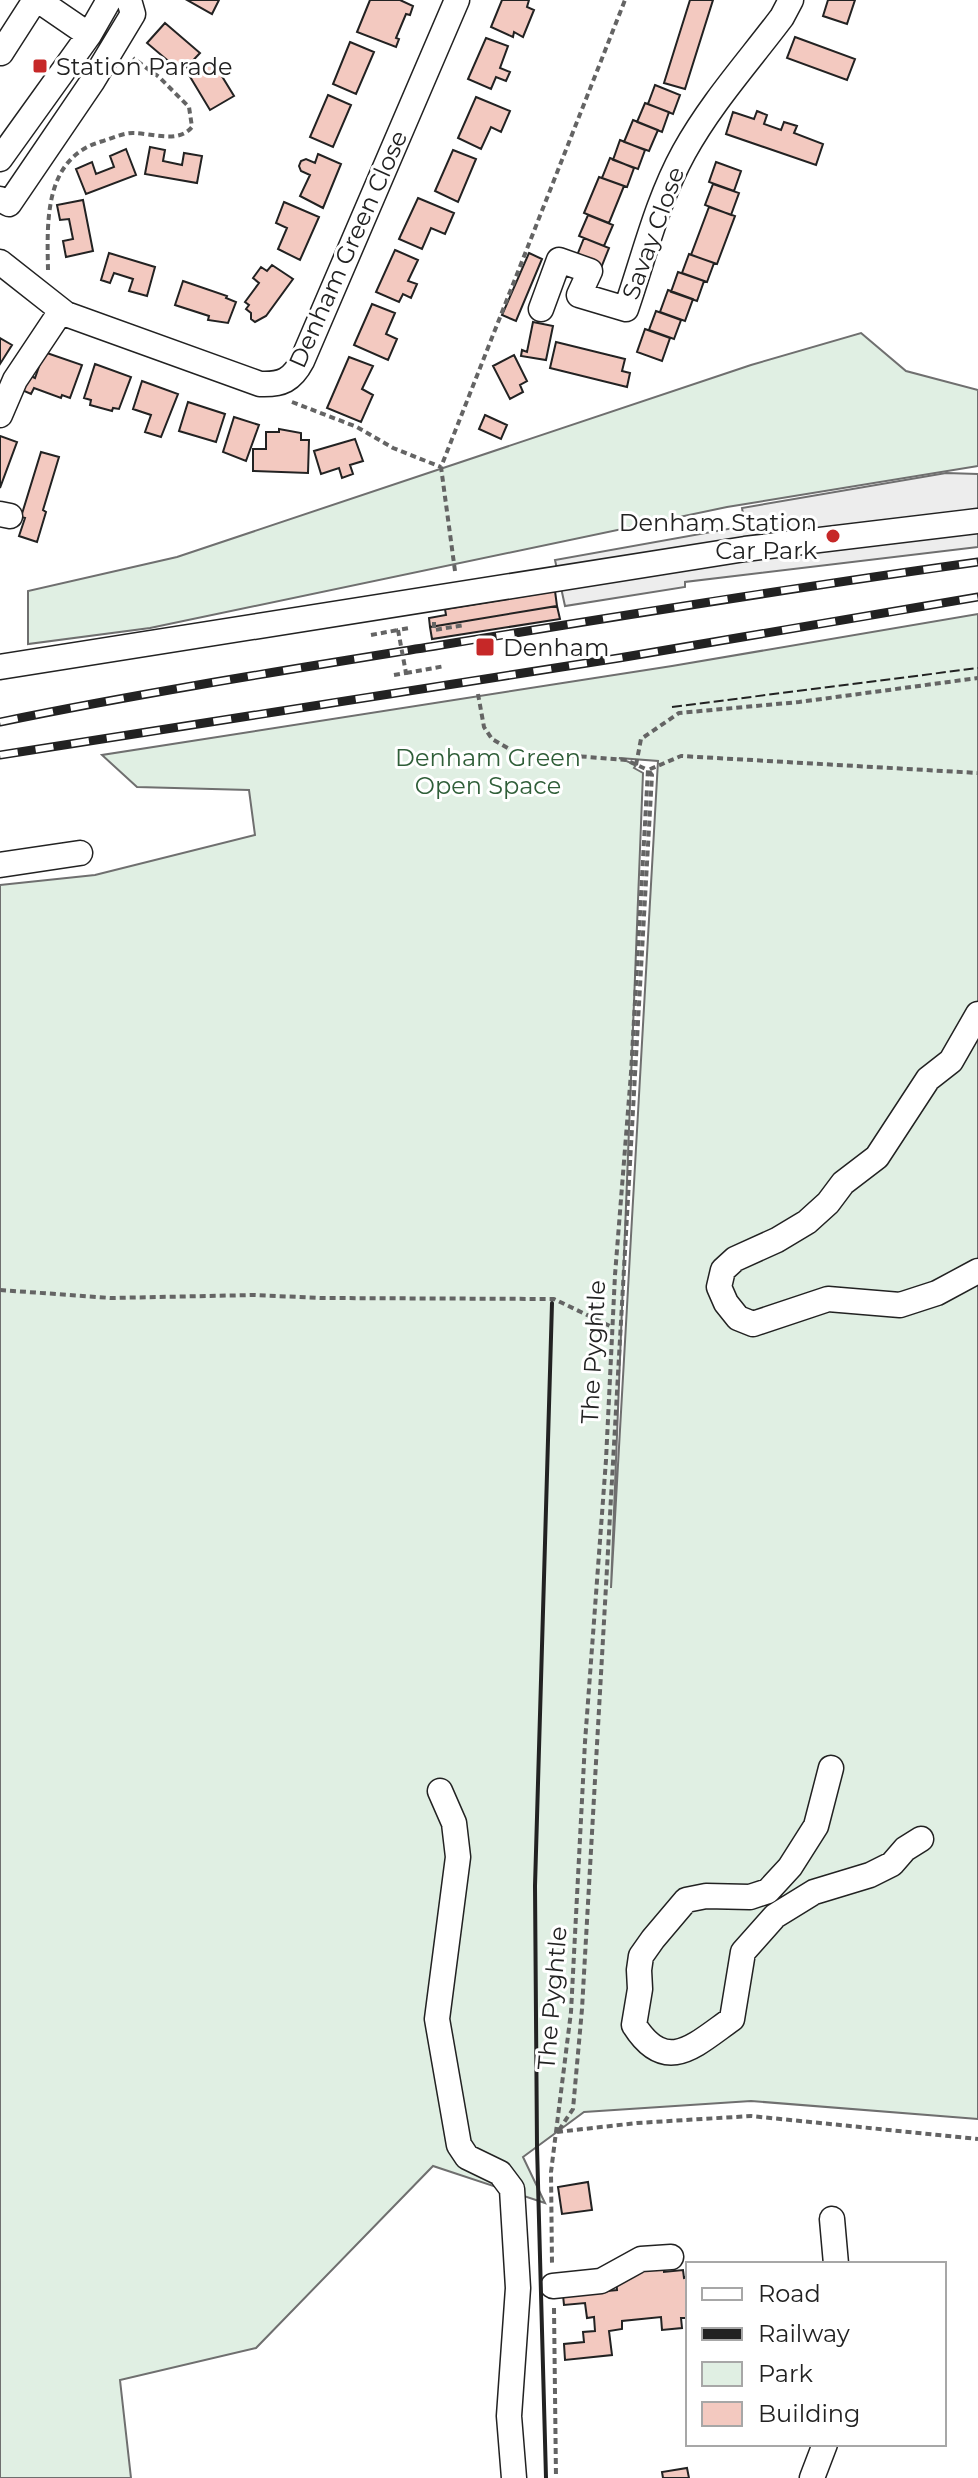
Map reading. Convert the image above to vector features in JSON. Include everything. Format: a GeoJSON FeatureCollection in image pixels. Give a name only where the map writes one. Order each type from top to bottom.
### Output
{"type":"FeatureCollection","features":[{"type":"Feature","properties":{"kind":"street"},"geometry":{"type":"LineString","coordinates":[[1,53],[37,0],[89,35]]}},
{"type":"Feature","properties":{"kind":"street"},"geometry":{"type":"LineString","coordinates":[[0,159],[89,35],[109,0]]}},
{"type":"Feature","properties":{"kind":"street"},"geometry":{"type":"LineString","coordinates":[[3,206],[115,45],[133,14],[129,0]]}},
{"type":"Feature","properties":{"kind":"street","name":"Denham Green Close"},"geometry":{"type":"LineString","coordinates":[[0,262],[61,311],[260,384],[279,385],[294,376],[302,361],[457,0]]}},
{"type":"Feature","properties":{"kind":"street","name":"Savay Close"},"geometry":{"type":"LineString","coordinates":[[541,309],[559,260],[590,271],[579,295],[626,309],[667,187],[683,153],[704,118],[782,17],[791,0]]}},
{"type":"Feature","properties":{"kind":"street"},"geometry":{"type":"LineString","coordinates":[[0,415],[15,380],[61,311]]}},
{"type":"Feature","properties":{"kind":"street"},"geometry":{"type":"LineString","coordinates":[[0,667],[745,549],[978,521]]}},
{"type":"Feature","properties":{"kind":"street"},"geometry":{"type":"LineString","coordinates":[[0,865],[80,853]]}},
{"type":"Feature","properties":{"kind":"street"},"geometry":{"type":"LineString","coordinates":[[978,1014],[951,1061],[928,1079],[877,1157],[843,1183],[828,1203],[807,1222],[735,1259],[723,1270],[719,1287],[738,1318],[753,1324],[828,1299],[900,1305],[937,1293],[978,1271]]}},
{"type":"Feature","properties":{"kind":"street"},"geometry":{"type":"LineString","coordinates":[[831,1768],[816,1826],[790,1867],[768,1891],[750,1897],[706,1896],[686,1900],[641,1956],[634,2025],[643,2039],[655,2049],[671,2053],[691,2048],[732,2019],[743,1952],[775,1916],[814,1892],[870,1875],[892,1864],[905,1849],[921,1839]]}},
{"type":"Feature","properties":{"kind":"street"},"geometry":{"type":"LineString","coordinates":[[440,1791],[454,1823],[458,1857],[457,1886],[437,2019],[440,2041],[459,2145],[467,2157],[500,2173],[512,2189],[516,2218],[517,2301],[509,2416],[514,2478]]}},
{"type":"Feature","properties":{"kind":"street"},"geometry":{"type":"LineString","coordinates":[[832,2219],[836,2262]]}},
{"type":"Feature","properties":{"kind":"street"},"geometry":{"type":"LineString","coordinates":[[553,2286],[601,2281],[641,2259],[671,2257]]}},
{"type":"Feature","properties":{"kind":"street"},"geometry":{"type":"LineString","coordinates":[[812,2478],[824,2446]]}},
{"type":"Feature","properties":{"kind":"path"},"geometry":{"type":"LineString","coordinates":[[455,571],[441,467],[625,0]]}},
{"type":"Feature","properties":{"kind":"path"},"geometry":{"type":"LineString","coordinates":[[48,272],[47,225],[53,187],[68,160],[94,143],[130,133],[173,136],[186,134],[192,127],[189,107],[159,77],[115,45]]}},
{"type":"Feature","properties":{"kind":"path"},"geometry":{"type":"LineString","coordinates":[[279,385],[287,400],[357,427],[393,448],[441,467]]}},
{"type":"Feature","properties":{"kind":"path"},"geometry":{"type":"LineString","coordinates":[[447,620],[432,622],[434,630],[465,625]]}},
{"type":"Feature","properties":{"kind":"path"},"geometry":{"type":"LineString","coordinates":[[371,635],[410,628]]}},
{"type":"Feature","properties":{"kind":"path"},"geometry":{"type":"LineString","coordinates":[[398,630],[406,673]]}},
{"type":"Feature","properties":{"kind":"path"},"geometry":{"type":"LineString","coordinates":[[394,675],[445,666]]}},
{"type":"Feature","properties":{"kind":"path"},"geometry":{"type":"LineString","coordinates":[[636,765],[641,739],[679,713],[799,702],[978,678]]}},
{"type":"Feature","properties":{"kind":"path"},"geometry":{"type":"LineString","coordinates":[[478,694],[484,727],[492,739],[513,751],[626,760],[652,775],[582,2009],[573,2109],[557,2132]]}},
{"type":"Feature","properties":{"kind":"path"},"geometry":{"type":"LineString","coordinates":[[648,770],[681,756],[978,773]]}},
{"type":"Feature","properties":{"kind":"path","name":"The Pyghtle"},"geometry":{"type":"LineString","coordinates":[[557,2132],[571,2012],[585,1742],[606,1460],[648,770]]}},
{"type":"Feature","properties":{"kind":"path"},"geometry":{"type":"LineString","coordinates":[[0,1290],[111,1298],[254,1295],[554,1299],[612,1327]]}},
{"type":"Feature","properties":{"kind":"path"},"geometry":{"type":"LineString","coordinates":[[557,2132],[751,2116],[978,2139]]}},
{"type":"Feature","properties":{"kind":"green space"},"geometry":{"type":"Polygon","coordinates":[[[861,333],[906,371],[978,390],[978,466],[727,507],[150,628],[28,644],[28,591],[177,557],[751,365],[861,333]]]}},
{"type":"Feature","properties":{"kind":"green space","name":"Denham Green Open Space"},"geometry":{"type":"Polygon","coordinates":[[[978,614],[978,2119],[751,2101],[584,2112],[523,2157],[545,2203],[433,2166],[256,2348],[120,2380],[131,2478],[0,2478],[0,885],[95,875],[255,835],[249,790],[137,787],[102,755],[672,666],[978,614]],[[619,758],[636,765],[634,768],[643,773],[611,1588],[658,761],[619,758]]]}},
{"type":"Feature","properties":{"kind":"shaded area","name":"Denham Station Car Park"},"geometry":{"type":"Polygon","coordinates":[[[946,473],[978,474],[978,547],[685,582],[685,587],[565,606],[555,560],[745,526],[742,508],[946,473]]]}},
{"type":"Feature","properties":{"kind":"building"},"geometry":{"type":"Polygon","coordinates":[[[187,0],[219,0],[212,14],[187,0]]]}},
{"type":"Feature","properties":{"kind":"building"},"geometry":{"type":"Polygon","coordinates":[[[370,0],[400,0],[413,6],[410,15],[406,14],[396,38],[399,39],[396,47],[357,32],[370,0]]]}},
{"type":"Feature","properties":{"kind":"building"},"geometry":{"type":"Polygon","coordinates":[[[502,0],[529,0],[527,7],[534,10],[523,37],[514,32],[513,37],[491,27],[502,0]]]}},
{"type":"Feature","properties":{"kind":"building"},"geometry":{"type":"Polygon","coordinates":[[[690,0],[713,0],[685,89],[664,83],[690,0]]]}},
{"type":"Feature","properties":{"kind":"building"},"geometry":{"type":"Polygon","coordinates":[[[828,0],[855,0],[847,24],[823,16],[828,0]]]}},
{"type":"Feature","properties":{"kind":"building"},"geometry":{"type":"Polygon","coordinates":[[[165,23],[200,53],[185,69],[176,62],[173,65],[147,43],[165,23]]]}},
{"type":"Feature","properties":{"kind":"building"},"geometry":{"type":"Polygon","coordinates":[[[795,37],[855,59],[847,80],[787,58],[795,37]]]}},
{"type":"Feature","properties":{"kind":"building"},"geometry":{"type":"Polygon","coordinates":[[[486,38],[508,46],[500,68],[510,72],[506,81],[496,77],[491,89],[468,79],[486,38]]]}},
{"type":"Feature","properties":{"kind":"building"},"geometry":{"type":"Polygon","coordinates":[[[350,42],[374,52],[356,94],[333,84],[350,42]]]}},
{"type":"Feature","properties":{"kind":"building"},"geometry":{"type":"Polygon","coordinates":[[[212,60],[234,96],[210,110],[189,75],[212,60]]]}},
{"type":"Feature","properties":{"kind":"building"},"geometry":{"type":"Polygon","coordinates":[[[655,85],[680,95],[673,114],[648,104],[655,85]]]}},
{"type":"Feature","properties":{"kind":"building"},"geometry":{"type":"Polygon","coordinates":[[[328,95],[351,105],[333,147],[310,137],[328,95]]]}},
{"type":"Feature","properties":{"kind":"building"},"geometry":{"type":"Polygon","coordinates":[[[476,97],[510,111],[501,132],[491,127],[481,149],[458,138],[476,97]]]}},
{"type":"Feature","properties":{"kind":"building"},"geometry":{"type":"Polygon","coordinates":[[[645,103],[669,112],[662,132],[637,122],[645,103]]]}},
{"type":"Feature","properties":{"kind":"building"},"geometry":{"type":"Polygon","coordinates":[[[757,111],[767,115],[764,124],[781,130],[784,122],[797,126],[794,133],[823,144],[816,165],[726,134],[733,112],[754,119],[757,111]]]}},
{"type":"Feature","properties":{"kind":"building"},"geometry":{"type":"Polygon","coordinates":[[[633,120],[658,130],[649,151],[624,142],[633,120]]]}},
{"type":"Feature","properties":{"kind":"building"},"geometry":{"type":"Polygon","coordinates":[[[620,140],[645,150],[638,169],[613,160],[620,140]]]}},
{"type":"Feature","properties":{"kind":"building"},"geometry":{"type":"Polygon","coordinates":[[[150,147],[165,150],[163,161],[182,165],[184,153],[202,156],[197,183],[145,174],[150,147]]]}},
{"type":"Feature","properties":{"kind":"building"},"geometry":{"type":"Polygon","coordinates":[[[126,149],[136,175],[86,194],[76,169],[92,162],[96,174],[114,167],[110,156],[126,149]]]}},
{"type":"Feature","properties":{"kind":"building"},"geometry":{"type":"Polygon","coordinates":[[[453,150],[476,159],[458,202],[435,191],[453,150]]]}},
{"type":"Feature","properties":{"kind":"building"},"geometry":{"type":"Polygon","coordinates":[[[318,154],[341,164],[323,208],[300,196],[310,175],[301,171],[301,161],[306,159],[315,163],[318,154]]]}},
{"type":"Feature","properties":{"kind":"building"},"geometry":{"type":"Polygon","coordinates":[[[610,158],[634,168],[627,187],[602,178],[610,158]]]}},
{"type":"Feature","properties":{"kind":"building"},"geometry":{"type":"Polygon","coordinates":[[[716,162],[741,171],[734,191],[709,182],[716,162]]]}},
{"type":"Feature","properties":{"kind":"building"},"geometry":{"type":"Polygon","coordinates":[[[599,177],[624,186],[609,223],[584,213],[599,177]]]}},
{"type":"Feature","properties":{"kind":"building"},"geometry":{"type":"Polygon","coordinates":[[[713,184],[739,193],[731,215],[705,205],[713,184]]]}},
{"type":"Feature","properties":{"kind":"building"},"geometry":{"type":"Polygon","coordinates":[[[418,198],[454,213],[445,234],[431,228],[422,249],[399,239],[418,198]]]}},
{"type":"Feature","properties":{"kind":"building"},"geometry":{"type":"Polygon","coordinates":[[[83,200],[93,251],[66,257],[63,241],[73,239],[69,219],[60,220],[57,205],[83,200]]]}},
{"type":"Feature","properties":{"kind":"building"},"geometry":{"type":"Polygon","coordinates":[[[284,202],[319,217],[300,260],[278,249],[287,228],[276,223],[284,202]]]}},
{"type":"Feature","properties":{"kind":"building"},"geometry":{"type":"Polygon","coordinates":[[[709,207],[735,216],[717,264],[691,255],[709,207]]]}},
{"type":"Feature","properties":{"kind":"building"},"geometry":{"type":"Polygon","coordinates":[[[588,215],[613,225],[604,246],[579,236],[588,215]]]}},
{"type":"Feature","properties":{"kind":"building"},"geometry":{"type":"Polygon","coordinates":[[[584,238],[609,248],[601,268],[576,258],[584,238]]]}},
{"type":"Feature","properties":{"kind":"building"},"geometry":{"type":"Polygon","coordinates":[[[395,250],[418,260],[408,281],[417,284],[411,298],[403,294],[399,302],[376,292],[395,250]]]}},
{"type":"Feature","properties":{"kind":"building"},"geometry":{"type":"Polygon","coordinates":[[[109,253],[155,267],[147,296],[129,291],[133,279],[114,273],[110,283],[101,280],[109,253]]]}},
{"type":"Feature","properties":{"kind":"building"},"geometry":{"type":"Polygon","coordinates":[[[529,253],[542,259],[516,321],[502,315],[529,253]]]}},
{"type":"Feature","properties":{"kind":"building"},"geometry":{"type":"Polygon","coordinates":[[[689,254],[714,263],[707,282],[682,273],[689,254]]]}},
{"type":"Feature","properties":{"kind":"building"},"geometry":{"type":"Polygon","coordinates":[[[272,265],[293,279],[266,316],[255,322],[245,302],[259,283],[253,278],[261,267],[267,271],[272,265]]]}},
{"type":"Feature","properties":{"kind":"building"},"geometry":{"type":"Polygon","coordinates":[[[678,272],[704,281],[697,301],[671,292],[678,272]]]}},
{"type":"Feature","properties":{"kind":"building"},"geometry":{"type":"Polygon","coordinates":[[[183,281],[236,302],[228,323],[208,320],[209,316],[175,305],[183,281]]]}},
{"type":"Feature","properties":{"kind":"building"},"geometry":{"type":"Polygon","coordinates":[[[668,290],[693,299],[685,321],[660,312],[668,290]]]}},
{"type":"Feature","properties":{"kind":"building"},"geometry":{"type":"Polygon","coordinates":[[[372,304],[395,313],[386,334],[397,339],[388,360],[354,345],[372,304]]]}},
{"type":"Feature","properties":{"kind":"building"},"geometry":{"type":"Polygon","coordinates":[[[656,311],[681,320],[674,339],[649,330],[656,311]]]}},
{"type":"Feature","properties":{"kind":"building"},"geometry":{"type":"Polygon","coordinates":[[[533,322],[553,326],[546,360],[521,356],[522,350],[527,352],[533,322]]]}},
{"type":"Feature","properties":{"kind":"building"},"geometry":{"type":"Polygon","coordinates":[[[645,329],[670,338],[662,361],[637,352],[645,329]]]}},
{"type":"Feature","properties":{"kind":"building"},"geometry":{"type":"Polygon","coordinates":[[[0,338],[12,345],[0,364],[0,338]]]}},
{"type":"Feature","properties":{"kind":"building"},"geometry":{"type":"Polygon","coordinates":[[[556,342],[625,359],[622,371],[630,373],[627,387],[550,368],[556,342]]]}},
{"type":"Feature","properties":{"kind":"building"},"geometry":{"type":"Polygon","coordinates":[[[44,352],[82,365],[70,398],[62,395],[61,398],[34,388],[31,394],[22,390],[29,375],[35,378],[44,352]]]}},
{"type":"Feature","properties":{"kind":"building"},"geometry":{"type":"Polygon","coordinates":[[[514,355],[527,381],[520,385],[523,392],[510,399],[493,366],[514,355]]]}},
{"type":"Feature","properties":{"kind":"building"},"geometry":{"type":"Polygon","coordinates":[[[349,357],[373,366],[362,389],[373,395],[361,422],[327,408],[349,357]]]}},
{"type":"Feature","properties":{"kind":"building"},"geometry":{"type":"Polygon","coordinates":[[[95,364],[131,377],[119,409],[113,408],[112,411],[90,405],[91,400],[84,398],[95,364]]]}},
{"type":"Feature","properties":{"kind":"building"},"geometry":{"type":"Polygon","coordinates":[[[142,381],[178,394],[161,437],[145,432],[151,415],[133,409],[142,381]]]}},
{"type":"Feature","properties":{"kind":"building"},"geometry":{"type":"Polygon","coordinates":[[[188,402],[225,414],[216,442],[179,431],[188,402]]]}},
{"type":"Feature","properties":{"kind":"building"},"geometry":{"type":"Polygon","coordinates":[[[485,415],[507,425],[501,439],[479,429],[485,415]]]}},
{"type":"Feature","properties":{"kind":"building"},"geometry":{"type":"Polygon","coordinates":[[[234,417],[259,425],[246,461],[223,452],[234,417]]]}},
{"type":"Feature","properties":{"kind":"building"},"geometry":{"type":"Polygon","coordinates":[[[279,429],[301,433],[301,440],[309,440],[308,473],[253,471],[253,449],[266,449],[266,432],[279,432],[279,429]]]}},
{"type":"Feature","properties":{"kind":"building"},"geometry":{"type":"Polygon","coordinates":[[[0,436],[17,442],[0,488],[0,436]]]}},
{"type":"Feature","properties":{"kind":"building"},"geometry":{"type":"Polygon","coordinates":[[[355,439],[363,461],[350,465],[353,474],[342,478],[339,468],[321,474],[314,451],[355,439]]]}},
{"type":"Feature","properties":{"kind":"building"},"geometry":{"type":"Polygon","coordinates":[[[41,452],[59,457],[37,542],[19,536],[25,518],[21,517],[41,452]]]}},
{"type":"Feature","properties":{"kind":"building"},"geometry":{"type":"Polygon","coordinates":[[[555,591],[557,606],[430,627],[429,618],[446,615],[445,609],[555,591]]]}},
{"type":"Feature","properties":{"kind":"building"},"geometry":{"type":"Polygon","coordinates":[[[557,606],[560,619],[432,639],[430,627],[557,606]]]}},
{"type":"Feature","properties":{"kind":"building"},"geometry":{"type":"Polygon","coordinates":[[[588,2182],[592,2210],[562,2214],[558,2187],[588,2182]]]}},
{"type":"Feature","properties":{"kind":"building"},"geometry":{"type":"Polygon","coordinates":[[[664,2265],[664,2272],[683,2270],[686,2278],[686,2318],[681,2318],[682,2328],[662,2330],[661,2317],[622,2321],[622,2329],[609,2331],[612,2355],[565,2360],[564,2344],[584,2342],[583,2332],[595,2331],[594,2317],[587,2318],[585,2303],[564,2305],[563,2295],[617,2290],[616,2279],[630,2269],[664,2265]]]}},
{"type":"Feature","properties":{"kind":"building"},"geometry":{"type":"Polygon","coordinates":[[[687,2468],[689,2478],[663,2478],[662,2472],[687,2468]]]}},
{"type":"Feature","properties":{"kind":"railway"},"geometry":{"type":"LineString","coordinates":[[0,722],[330,663],[978,562]]}},
{"type":"Feature","properties":{"kind":"railway"},"geometry":{"type":"LineString","coordinates":[[0,755],[619,658],[978,597]]}},
{"type":"Feature","properties":{"kind":"fence"},"geometry":{"type":"LineString","coordinates":[[672,707],[978,668]]}},
{"type":"Feature","properties":{"kind":"wall"},"geometry":{"type":"LineString","coordinates":[[546,2478],[537,2146],[535,1886],[552,1303]]}},
{"type":"Feature","properties":{"kind":"place","name":"Station Parade"},"geometry":{"type":"Point","coordinates":[40,66]}},
{"type":"Feature","properties":{"kind":"place","name":"Denham Station Car Park"},"geometry":{"type":"Point","coordinates":[833,536]}},
{"type":"Feature","properties":{"kind":"place","name":"Denham"},"geometry":{"type":"Point","coordinates":[485,647]}}]}
